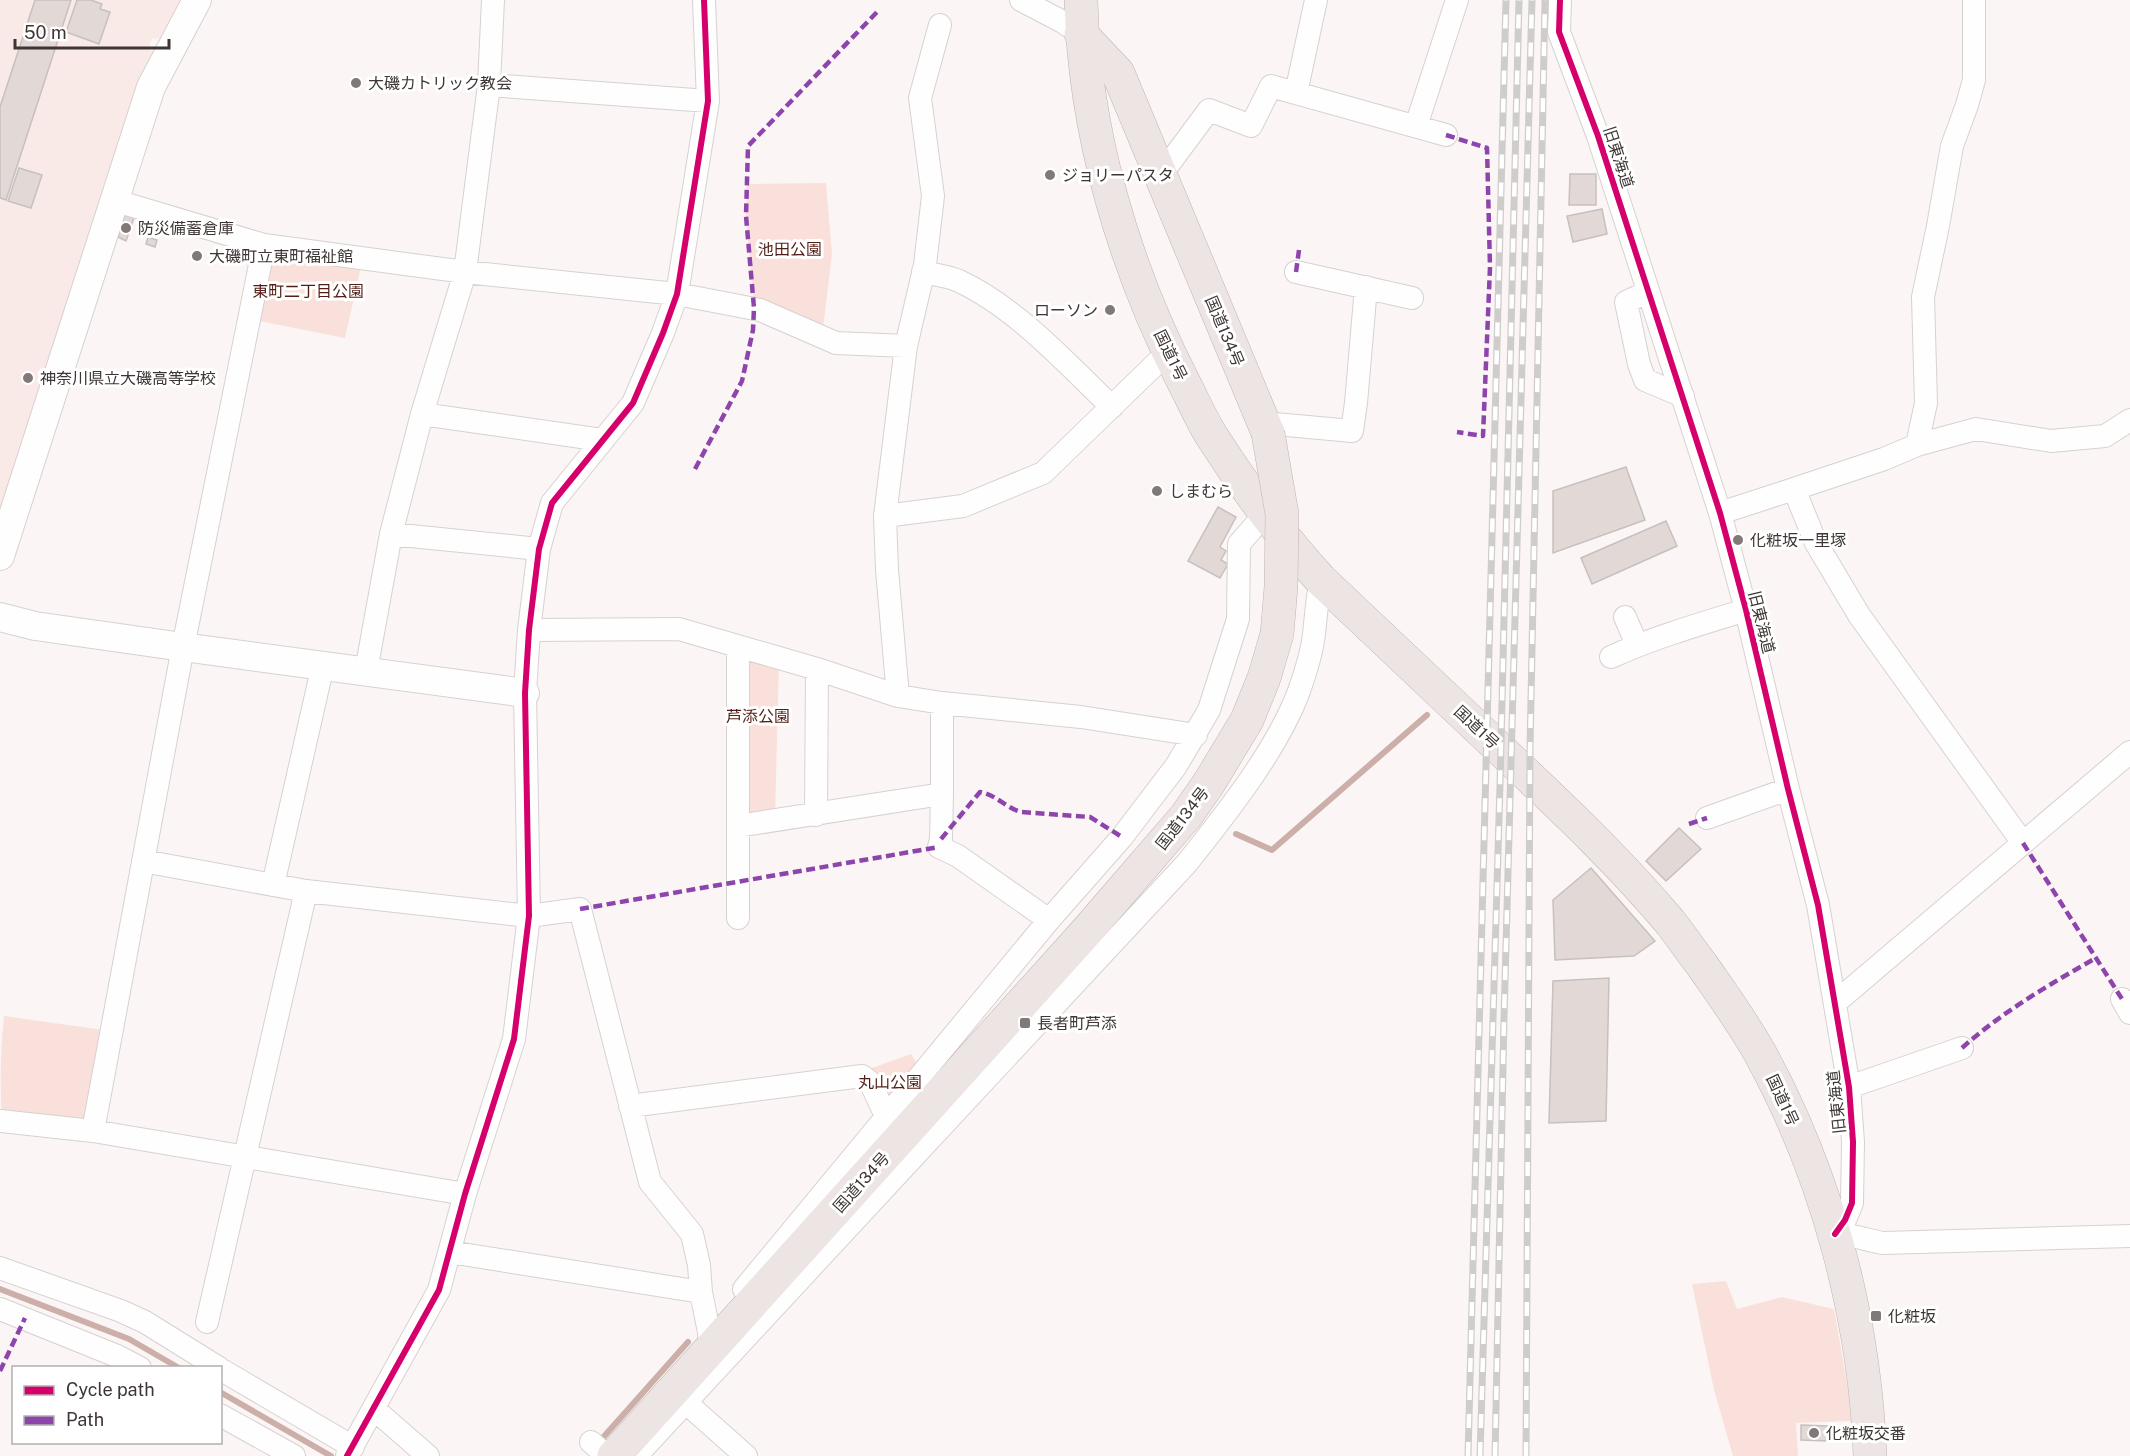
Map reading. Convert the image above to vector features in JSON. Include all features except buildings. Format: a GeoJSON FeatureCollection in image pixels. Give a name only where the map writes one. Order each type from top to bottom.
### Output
{"type":"FeatureCollection","features":[{"type":"Feature","properties":{"kind":"highway","name":"国道1号"},"geometry":{"type":"LineString","coordinates":[[1081,0],[1081,34],[1100,157],[1124,242],[1168,352],[1210,434],[1287,543],[1321,580],[1628,873],[1672,924],[1760,1053],[1802,1141],[1835,1234],[1853,1315],[1864,1381],[1870,1456]]}},
{"type":"Feature","properties":{"kind":"highway","name":"国道134号"},"geometry":{"type":"LineString","coordinates":[[603,1451],[679,1397],[709,1341],[895,1160],[1186,816],[1247,720],[1264,678],[1277,634],[1281,587],[1282,514],[1266,428],[1118,73],[1081,34]]}},
{"type":"Feature","properties":{"kind":"street"},"geometry":{"type":"LineString","coordinates":[[0,556],[151,87],[197,0]]}},
{"type":"Feature","properties":{"kind":"street"},"geometry":{"type":"LineString","coordinates":[[366,670],[391,534],[422,414],[465,272],[489,85],[493,0]]}},
{"type":"Feature","properties":{"kind":"street"},"geometry":{"type":"LineString","coordinates":[[222,1369],[349,1453],[440,1290],[465,1194],[514,1039],[529,916],[525,693],[529,630],[539,549],[552,503],[633,403],[677,294],[708,100],[704,0]]}},
{"type":"Feature","properties":{"kind":"street"},"geometry":{"type":"LineString","coordinates":[[1021,0],[1081,34]]}},
{"type":"Feature","properties":{"kind":"street"},"geometry":{"type":"LineString","coordinates":[[1296,93],[1316,0]]}},
{"type":"Feature","properties":{"kind":"street"},"geometry":{"type":"LineString","coordinates":[[1416,126],[1457,0]]}},
{"type":"Feature","properties":{"kind":"street","name":"旧東海道"},"geometry":{"type":"LineString","coordinates":[[1560,0],[1559,32],[1598,136],[1720,513],[1818,905],[1849,1087],[1853,1142],[1852,1203],[1845,1220],[1835,1234]]}},
{"type":"Feature","properties":{"kind":"street"},"geometry":{"type":"LineString","coordinates":[[1917,445],[1926,403],[1923,297],[1952,146],[1974,80],[1974,0]]}},
{"type":"Feature","properties":{"kind":"street"},"geometry":{"type":"LineString","coordinates":[[898,696],[887,570],[885,516],[906,346],[923,272],[933,196],[920,98],[940,25]]}},
{"type":"Feature","properties":{"kind":"street"},"geometry":{"type":"LineString","coordinates":[[489,85],[708,100]]}},
{"type":"Feature","properties":{"kind":"street"},"geometry":{"type":"LineString","coordinates":[[1160,176],[1209,110],[1251,126],[1271,86],[1446,135]]}},
{"type":"Feature","properties":{"kind":"street"},"geometry":{"type":"LineString","coordinates":[[113,200],[264,245],[465,272],[677,294],[759,310],[836,343],[906,346]]}},
{"type":"Feature","properties":{"kind":"street"},"geometry":{"type":"LineString","coordinates":[[93,1131],[183,647],[264,245]]}},
{"type":"Feature","properties":{"kind":"street"},"geometry":{"type":"LineString","coordinates":[[923,272],[957,280],[985,295],[1057,354],[1112,407]]}},
{"type":"Feature","properties":{"kind":"street"},"geometry":{"type":"LineString","coordinates":[[1296,272],[1412,298]]}},
{"type":"Feature","properties":{"kind":"street"},"geometry":{"type":"LineString","coordinates":[[1266,428],[1352,431],[1366,287]]}},
{"type":"Feature","properties":{"kind":"street"},"geometry":{"type":"LineString","coordinates":[[1648,292],[1626,302],[1639,364],[1645,380],[1679,387]]}},
{"type":"Feature","properties":{"kind":"street"},"geometry":{"type":"LineString","coordinates":[[885,516],[963,506],[1043,473],[1168,352]]}},
{"type":"Feature","properties":{"kind":"street"},"geometry":{"type":"LineString","coordinates":[[422,414],[602,440]]}},
{"type":"Feature","properties":{"kind":"street"},"geometry":{"type":"LineString","coordinates":[[1720,513],[1884,459],[1917,445],[1976,429],[2051,441],[2105,436],[2130,420]]}},
{"type":"Feature","properties":{"kind":"street"},"geometry":{"type":"LineString","coordinates":[[1794,489],[1816,543],[1859,615],[2023,843]]}},
{"type":"Feature","properties":{"kind":"street"},"geometry":{"type":"LineString","coordinates":[[709,1341],[886,1116],[1049,920],[1122,837],[1176,766],[1209,710],[1238,619],[1239,544],[1265,514]]}},
{"type":"Feature","properties":{"kind":"street"},"geometry":{"type":"LineString","coordinates":[[391,534],[539,549]]}},
{"type":"Feature","properties":{"kind":"street"},"geometry":{"type":"LineString","coordinates":[[636,1456],[679,1397],[895,1160],[1187,863],[1222,818],[1278,735],[1299,692],[1314,637],[1321,580]]}},
{"type":"Feature","properties":{"kind":"street"},"geometry":{"type":"LineString","coordinates":[[1611,657],[1673,632],[1746,610]]}},
{"type":"Feature","properties":{"kind":"street"},"geometry":{"type":"LineString","coordinates":[[0,617],[35,626],[525,693]]}},
{"type":"Feature","properties":{"kind":"street"},"geometry":{"type":"LineString","coordinates":[[1625,618],[1637,645]]}},
{"type":"Feature","properties":{"kind":"street"},"geometry":{"type":"LineString","coordinates":[[529,630],[679,629],[816,669],[898,696],[942,703],[1081,717],[1196,735]]}},
{"type":"Feature","properties":{"kind":"street"},"geometry":{"type":"LineString","coordinates":[[738,647],[738,918]]}},
{"type":"Feature","properties":{"kind":"street"},"geometry":{"type":"LineString","coordinates":[[273,885],[323,665]]}},
{"type":"Feature","properties":{"kind":"street"},"geometry":{"type":"LineString","coordinates":[[816,669],[816,815]]}},
{"type":"Feature","properties":{"kind":"street"},"geometry":{"type":"LineString","coordinates":[[942,703],[942,794],[939,848],[958,856],[1049,920]]}},
{"type":"Feature","properties":{"kind":"street"},"geometry":{"type":"LineString","coordinates":[[1836,1002],[2130,752]]}},
{"type":"Feature","properties":{"kind":"street"},"geometry":{"type":"LineString","coordinates":[[1707,818],[1788,789]]}},
{"type":"Feature","properties":{"kind":"street"},"geometry":{"type":"LineString","coordinates":[[738,826],[942,794]]}},
{"type":"Feature","properties":{"kind":"street"},"geometry":{"type":"LineString","coordinates":[[143,861],[306,891],[529,916],[580,909],[650,1182],[692,1234],[699,1265],[709,1341]]}},
{"type":"Feature","properties":{"kind":"street"},"geometry":{"type":"LineString","coordinates":[[207,1322],[306,891]]}},
{"type":"Feature","properties":{"kind":"street"},"geometry":{"type":"LineString","coordinates":[[1849,1087],[1962,1048]]}},
{"type":"Feature","properties":{"kind":"street"},"geometry":{"type":"LineString","coordinates":[[630,1106],[862,1076],[870,1082],[886,1116]]}},
{"type":"Feature","properties":{"kind":"street"},"geometry":{"type":"LineString","coordinates":[[0,1121],[93,1131],[465,1194]]}},
{"type":"Feature","properties":{"kind":"street"},"geometry":{"type":"LineString","coordinates":[[1835,1234],[1849,1234],[1883,1243],[2130,1236]]}},
{"type":"Feature","properties":{"kind":"street"},"geometry":{"type":"LineString","coordinates":[[0,1251],[29,1279]]}},
{"type":"Feature","properties":{"kind":"street"},"geometry":{"type":"LineString","coordinates":[[450,1252],[701,1292]]}},
{"type":"Feature","properties":{"kind":"street"},"geometry":{"type":"LineString","coordinates":[[0,1268],[121,1311],[145,1322],[217,1366]]}},
{"type":"Feature","properties":{"kind":"street"},"geometry":{"type":"LineString","coordinates":[[0,1309],[117,1356],[136,1366]]}},
{"type":"Feature","properties":{"kind":"street"},"geometry":{"type":"LineString","coordinates":[[679,1397],[746,1456]]}},
{"type":"Feature","properties":{"kind":"street"},"geometry":{"type":"LineString","coordinates":[[374,1410],[428,1456]]}},
{"type":"Feature","properties":{"kind":"street"},"geometry":{"type":"LineString","coordinates":[[222,1415],[294,1456]]}},
{"type":"Feature","properties":{"kind":"shaded area","name":"神奈川県立大磯高等学校"},"geometry":{"type":"Polygon","coordinates":[[[0,0],[190,0],[164,39],[152,38],[148,50],[156,52],[0,556],[0,0]]]}},
{"type":"Feature","properties":{"kind":"green space","name":"池田公園"},"geometry":{"type":"Polygon","coordinates":[[[826,183],[832,254],[822,337],[754,308],[746,216],[747,184],[826,183]]]}},
{"type":"Feature","properties":{"kind":"green space","name":"東町二丁目公園"},"geometry":{"type":"Polygon","coordinates":[[[264,245],[363,258],[345,338],[249,319],[264,245]]]}},
{"type":"Feature","properties":{"kind":"green space","name":"芦添公園"},"geometry":{"type":"Polygon","coordinates":[[[738,647],[779,658],[775,820],[738,826],[738,647]]]}},
{"type":"Feature","properties":{"kind":"green space"},"geometry":{"type":"Polygon","coordinates":[[[4,1016],[111,1031],[93,1131],[2,1122],[1,1069],[4,1016]]]}},
{"type":"Feature","properties":{"kind":"green space","name":"丸山公園"},"geometry":{"type":"Polygon","coordinates":[[[911,1054],[922,1072],[886,1116],[866,1070],[911,1054]]]}},
{"type":"Feature","properties":{"kind":"green space"},"geometry":{"type":"Polygon","coordinates":[[[1726,1281],[1737,1309],[1782,1297],[1834,1309],[1848,1389],[1851,1421],[1796,1423],[1798,1456],[1733,1456],[1714,1390],[1692,1284],[1726,1281]]]}},
{"type":"Feature","properties":{"kind":"waterway"},"geometry":{"type":"LineString","coordinates":[[1236,834],[1272,850],[1427,715]]}},
{"type":"Feature","properties":{"kind":"waterway"},"geometry":{"type":"LineString","coordinates":[[0,1289],[129,1339],[176,1366]]}},
{"type":"Feature","properties":{"kind":"waterway"},"geometry":{"type":"LineString","coordinates":[[599,1442],[688,1342]]}},
{"type":"Feature","properties":{"kind":"waterway"},"geometry":{"type":"LineString","coordinates":[[222,1393],[331,1456]]}},
{"type":"Feature","properties":{"kind":"railway"},"geometry":{"type":"LineString","coordinates":[[1468,1456],[1506,0]]}},
{"type":"Feature","properties":{"kind":"railway"},"geometry":{"type":"LineString","coordinates":[[1480,1456],[1500,785],[1519,0]]}},
{"type":"Feature","properties":{"kind":"railway"},"geometry":{"type":"LineString","coordinates":[[1495,1456],[1504,1018],[1532,0]]}},
{"type":"Feature","properties":{"kind":"railway"},"geometry":{"type":"LineString","coordinates":[[1526,1456],[1530,749],[1545,0]]}},
{"type":"Feature","properties":{"kind":"marked path"},"geometry":{"type":"LineString","coordinates":[[695,469],[742,381],[753,330],[754,308],[746,216],[748,146],[877,12]]}},
{"type":"Feature","properties":{"kind":"marked path"},"geometry":{"type":"LineString","coordinates":[[1446,135],[1487,148],[1490,267],[1483,436],[1457,432]]}},
{"type":"Feature","properties":{"kind":"marked path"},"geometry":{"type":"LineString","coordinates":[[1296,272],[1299,250]]}},
{"type":"Feature","properties":{"kind":"marked path"},"geometry":{"type":"LineString","coordinates":[[941,839],[980,792],[991,795],[1021,812],[1090,817],[1122,837]]}},
{"type":"Feature","properties":{"kind":"marked path"},"geometry":{"type":"LineString","coordinates":[[1689,824],[1707,818]]}},
{"type":"Feature","properties":{"kind":"marked path"},"geometry":{"type":"LineString","coordinates":[[2023,843],[2122,999]]}},
{"type":"Feature","properties":{"kind":"marked path"},"geometry":{"type":"LineString","coordinates":[[580,909],[939,847]]}},
{"type":"Feature","properties":{"kind":"marked path"},"geometry":{"type":"LineString","coordinates":[[1962,1048],[2044,988],[2096,958]]}},
{"type":"Feature","properties":{"kind":"marked path"},"geometry":{"type":"LineString","coordinates":[[0,1371],[25,1318]]}},
{"type":"Feature","properties":{"kind":"cycle path"},"geometry":{"type":"LineString","coordinates":[[347,1456],[439,1290],[465,1194],[514,1039],[529,916],[525,693],[529,630],[539,549],[552,503],[633,403],[677,294],[708,101],[704,0]]}},
{"type":"Feature","properties":{"kind":"cycle path"},"geometry":{"type":"LineString","coordinates":[[1560,0],[1559,32],[1598,136],[1720,513],[1818,905],[1849,1087],[1853,1142],[1852,1203],[1845,1220],[1835,1234]]}},
{"type":"Feature","properties":{"kind":"place","name":"大磯カトリック教会"},"geometry":{"type":"Point","coordinates":[356,83]}},
{"type":"Feature","properties":{"kind":"place","name":"ジョリーパスタ"},"geometry":{"type":"Point","coordinates":[1050,175]}},
{"type":"Feature","properties":{"kind":"place","name":"防災備蓄倉庫"},"geometry":{"type":"Point","coordinates":[126,228]}},
{"type":"Feature","properties":{"kind":"place","name":"大磯町立東町福祉館"},"geometry":{"type":"Point","coordinates":[197,256]}},
{"type":"Feature","properties":{"kind":"place","name":"ローソン"},"geometry":{"type":"Point","coordinates":[1110,310]}},
{"type":"Feature","properties":{"kind":"place","name":"神奈川県立大磯高等学校"},"geometry":{"type":"Point","coordinates":[28,378]}},
{"type":"Feature","properties":{"kind":"place","name":"しまむら"},"geometry":{"type":"Point","coordinates":[1157,491]}},
{"type":"Feature","properties":{"kind":"place","name":"化粧坂一里塚"},"geometry":{"type":"Point","coordinates":[1738,540]}},
{"type":"Feature","properties":{"kind":"place","name":"長者町芦添"},"geometry":{"type":"Point","coordinates":[1025,1023]}},
{"type":"Feature","properties":{"kind":"place","name":"化粧坂"},"geometry":{"type":"Point","coordinates":[1876,1316]}},
{"type":"Feature","properties":{"kind":"place","name":"化粧坂交番"},"geometry":{"type":"Point","coordinates":[1814,1433]}}]}
